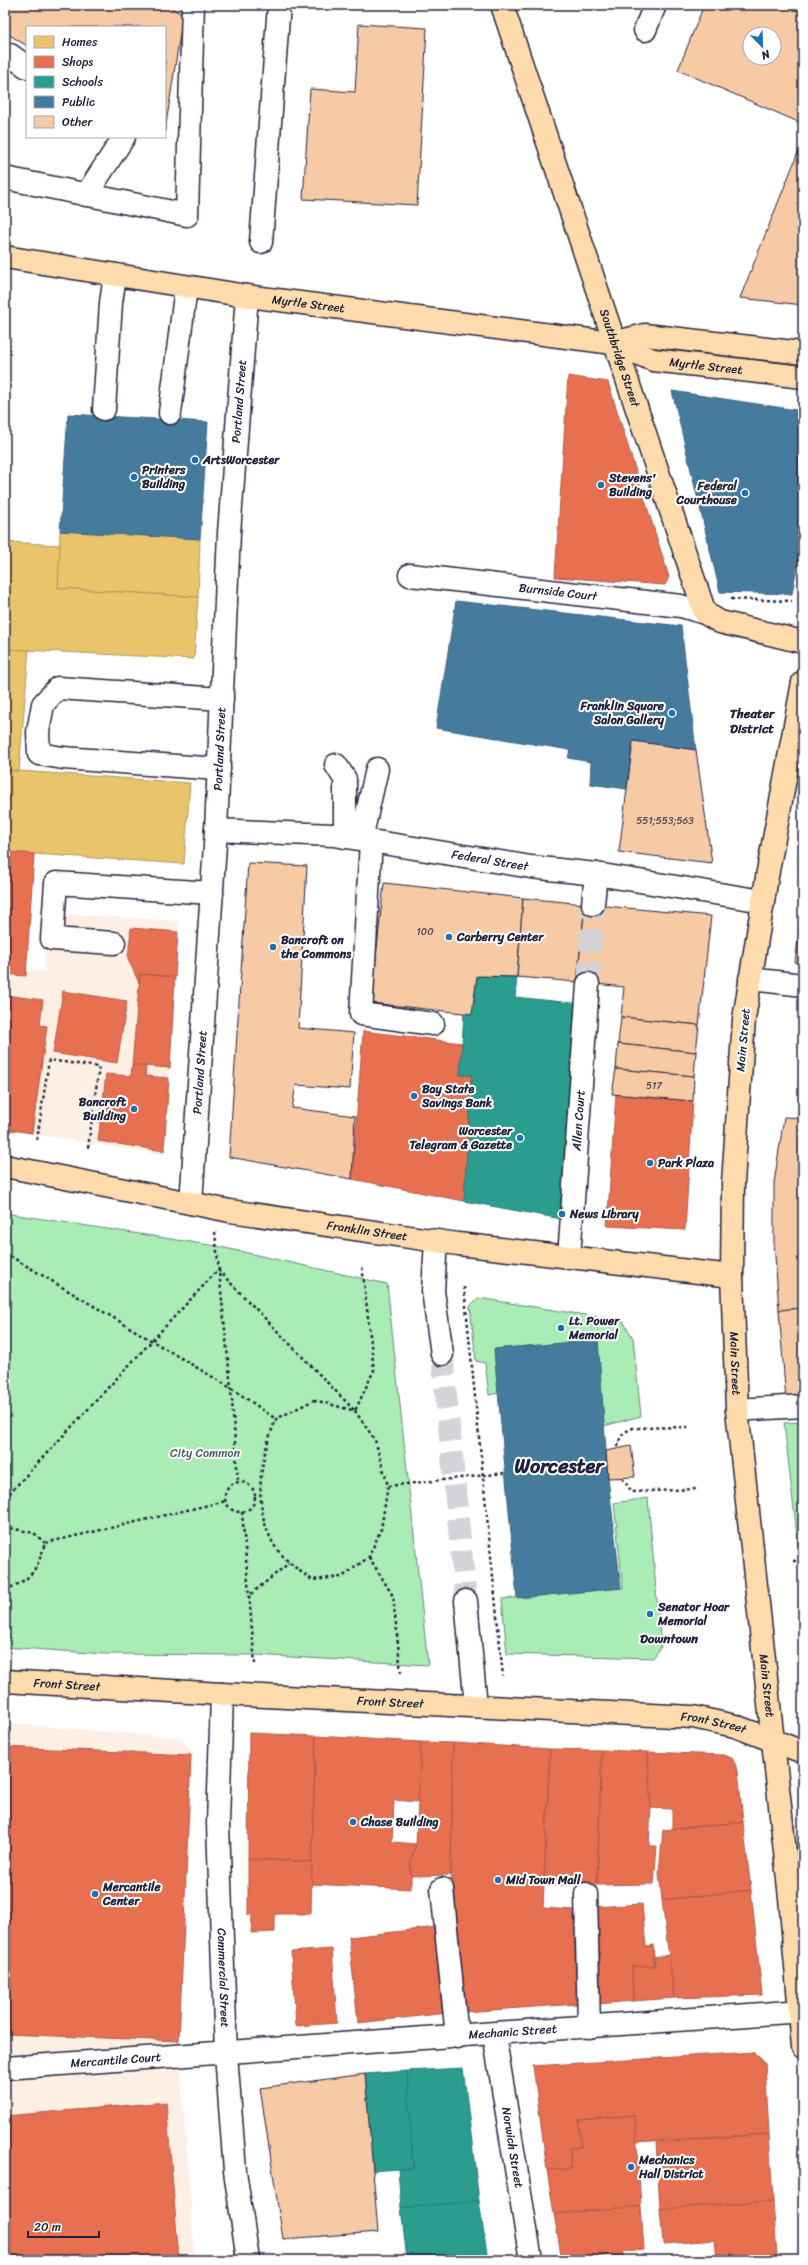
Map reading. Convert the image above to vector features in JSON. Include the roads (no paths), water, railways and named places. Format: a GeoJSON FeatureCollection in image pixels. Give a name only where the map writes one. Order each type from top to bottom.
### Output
{"type":"FeatureCollection","features":[{"type":"Feature","properties":{"kind":"main road","name":"Southbridge Street"},"geometry":{"type":"LineString","coordinates":[[502,5],[613,343],[705,614]]}},
{"type":"Feature","properties":{"kind":"main road","name":"Myrtle Street"},"geometry":{"type":"LineString","coordinates":[[5,257],[247,296],[613,343],[653,360],[803,377]]}},
{"type":"Feature","properties":{"kind":"main road","name":"Myrtle Street"},"geometry":{"type":"LineString","coordinates":[[613,343],[645,335],[803,353]]}},
{"type":"Feature","properties":{"kind":"main road"},"geometry":{"type":"LineString","coordinates":[[705,614],[720,622],[803,642]]}},
{"type":"Feature","properties":{"kind":"main road","name":"Main Street"},"geometry":{"type":"LineString","coordinates":[[803,682],[763,901],[744,1019],[733,1183],[732,1276],[737,1410],[790,1898],[803,2047]]}},
{"type":"Feature","properties":{"kind":"main road","name":"Franklin Street"},"geometry":{"type":"LineString","coordinates":[[5,1166],[230,1211],[436,1241],[568,1258],[732,1276]]}},
{"type":"Feature","properties":{"kind":"main road","name":"Front Street"},"geometry":{"type":"LineString","coordinates":[[5,1681],[222,1694],[693,1716],[735,1726],[803,1752]]}},
{"type":"Feature","properties":{"kind":"street"},"geometry":{"type":"LineString","coordinates":[[5,178],[187,215],[194,5]]}},
{"type":"Feature","properties":{"kind":"street"},"geometry":{"type":"LineString","coordinates":[[261,242],[279,5]]}},
{"type":"Feature","properties":{"kind":"street"},"geometry":{"type":"LineString","coordinates":[[645,30],[655,5]]}},
{"type":"Feature","properties":{"kind":"street"},"geometry":{"type":"LineString","coordinates":[[5,61],[10,55],[26,66]]}},
{"type":"Feature","properties":{"kind":"street"},"geometry":{"type":"LineString","coordinates":[[86,195],[123,138]]}},
{"type":"Feature","properties":{"kind":"street"},"geometry":{"type":"LineString","coordinates":[[104,409],[111,303],[115,275]]}},
{"type":"Feature","properties":{"kind":"street"},"geometry":{"type":"LineString","coordinates":[[170,413],[186,287]]}},
{"type":"Feature","properties":{"kind":"street","name":"Portland Street"},"geometry":{"type":"LineString","coordinates":[[191,1203],[216,830],[229,533],[247,296]]}},
{"type":"Feature","properties":{"kind":"street","name":"Burnside Court"},"geometry":{"type":"LineString","coordinates":[[410,575],[681,606],[705,614]]}},
{"type":"Feature","properties":{"kind":"street"},"geometry":{"type":"LineString","coordinates":[[219,768],[63,758],[39,754],[38,732],[43,704],[58,688],[222,699]]}},
{"type":"Feature","properties":{"kind":"street"},"geometry":{"type":"LineString","coordinates":[[336,764],[345,779],[359,839],[361,1014],[433,1024]]}},
{"type":"Feature","properties":{"kind":"street"},"geometry":{"type":"LineString","coordinates":[[359,839],[377,769]]}},
{"type":"Feature","properties":{"kind":"street","name":"Federal Street"},"geometry":{"type":"LineString","coordinates":[[216,830],[359,839],[531,867],[596,874],[763,901]]}},
{"type":"Feature","properties":{"kind":"street"},"geometry":{"type":"LineString","coordinates":[[593,904],[596,874]]}},
{"type":"Feature","properties":{"kind":"street"},"geometry":{"type":"LineString","coordinates":[[114,943],[52,939],[56,883],[212,893]]}},
{"type":"Feature","properties":{"kind":"street"},"geometry":{"type":"LineString","coordinates":[[750,979],[803,985]]}},
{"type":"Feature","properties":{"kind":"street","name":"Allen Court"},"geometry":{"type":"LineString","coordinates":[[568,1258],[588,984]]}},
{"type":"Feature","properties":{"kind":"street"},"geometry":{"type":"LineString","coordinates":[[436,1241],[433,1291],[442,1354]]}},
{"type":"Feature","properties":{"kind":"street"},"geometry":{"type":"LineString","coordinates":[[737,1410],[803,1406]]}},
{"type":"Feature","properties":{"kind":"street"},"geometry":{"type":"LineString","coordinates":[[466,1601],[476,1706]]}},
{"type":"Feature","properties":{"kind":"street","name":"Commercial Street"},"geometry":{"type":"LineString","coordinates":[[222,1694],[218,1824],[226,2054],[235,2171],[248,2260]]}},
{"type":"Feature","properties":{"kind":"street"},"geometry":{"type":"LineString","coordinates":[[442,1889],[457,2037]]}},
{"type":"Feature","properties":{"kind":"street"},"geometry":{"type":"LineString","coordinates":[[586,1894],[589,2027]]}},
{"type":"Feature","properties":{"kind":"street","name":"Mechanic Street"},"geometry":{"type":"LineString","coordinates":[[226,2054],[801,2012]]}},
{"type":"Feature","properties":{"kind":"street","name":"Norwich Street"},"geometry":{"type":"LineString","coordinates":[[494,2034],[531,2260]]}},
{"type":"Feature","properties":{"kind":"street","name":"Mercantile Court"},"geometry":{"type":"LineString","coordinates":[[5,2068],[226,2054]]}},
{"type":"Feature","properties":{"kind":"tunnel"},"geometry":{"type":"LineString","coordinates":[[588,984],[593,904]]}},
{"type":"Feature","properties":{"kind":"tunnel"},"geometry":{"type":"LineString","coordinates":[[442,1354],[466,1601]]}},
{"type":"Feature","properties":{"kind":"place","name":"ArtsWorcester"},"geometry":{"type":"Point","coordinates":[195,460]}},
{"type":"Feature","properties":{"kind":"place","name":"Printers Building"},"geometry":{"type":"Point","coordinates":[134,477]}},
{"type":"Feature","properties":{"kind":"place","name":"Stevens' Building"},"geometry":{"type":"Point","coordinates":[601,485]}},
{"type":"Feature","properties":{"kind":"place","name":"Federal Courthouse"},"geometry":{"type":"Point","coordinates":[745,493]}},
{"type":"Feature","properties":{"kind":"place","name":"Franklin Square Salon Gallery"},"geometry":{"type":"Point","coordinates":[672,713]}},
{"type":"Feature","properties":{"kind":"place","name":"Carberry Center"},"geometry":{"type":"Point","coordinates":[449,937]}},
{"type":"Feature","properties":{"kind":"place","name":"Bancroft on the Commons"},"geometry":{"type":"Point","coordinates":[273,947]}},
{"type":"Feature","properties":{"kind":"place","name":"Bay State Savings Bank"},"geometry":{"type":"Point","coordinates":[414,1096]}},
{"type":"Feature","properties":{"kind":"place","name":"Bancroft Building"},"geometry":{"type":"Point","coordinates":[134,1109]}},
{"type":"Feature","properties":{"kind":"place","name":"Worcester Telegram & Gazette"},"geometry":{"type":"Point","coordinates":[520,1138]}},
{"type":"Feature","properties":{"kind":"place","name":"Park Plaza"},"geometry":{"type":"Point","coordinates":[650,1163]}},
{"type":"Feature","properties":{"kind":"place","name":"News Library"},"geometry":{"type":"Point","coordinates":[562,1214]}},
{"type":"Feature","properties":{"kind":"place","name":"Lt. Power Memorial"},"geometry":{"type":"Point","coordinates":[561,1328]}},
{"type":"Feature","properties":{"kind":"place","name":"Senator Hoar Memorial"},"geometry":{"type":"Point","coordinates":[650,1614]}},
{"type":"Feature","properties":{"kind":"place","name":"Chase Building"},"geometry":{"type":"Point","coordinates":[353,1822]}},
{"type":"Feature","properties":{"kind":"place","name":"Mid Town Mall"},"geometry":{"type":"Point","coordinates":[498,1880]}},
{"type":"Feature","properties":{"kind":"place","name":"Mercantile Center"},"geometry":{"type":"Point","coordinates":[95,1894]}},
{"type":"Feature","properties":{"kind":"place","name":"Mechanics Hall District"},"geometry":{"type":"Point","coordinates":[631,2167]}},
{"type":"Feature","properties":{"kind":"district","name":"Theater District"},"geometry":{"type":"Point","coordinates":[752,720]}},
{"type":"Feature","properties":{"kind":"district","name":"Worcester"},"geometry":{"type":"Point","coordinates":[559,1466]}},
{"type":"Feature","properties":{"kind":"district","name":"Downtown"},"geometry":{"type":"Point","coordinates":[669,1638]}},
{"type":"Feature","properties":{"kind":"park label","name":"City Common"},"geometry":{"type":"Point","coordinates":[205,1453]}}]}
